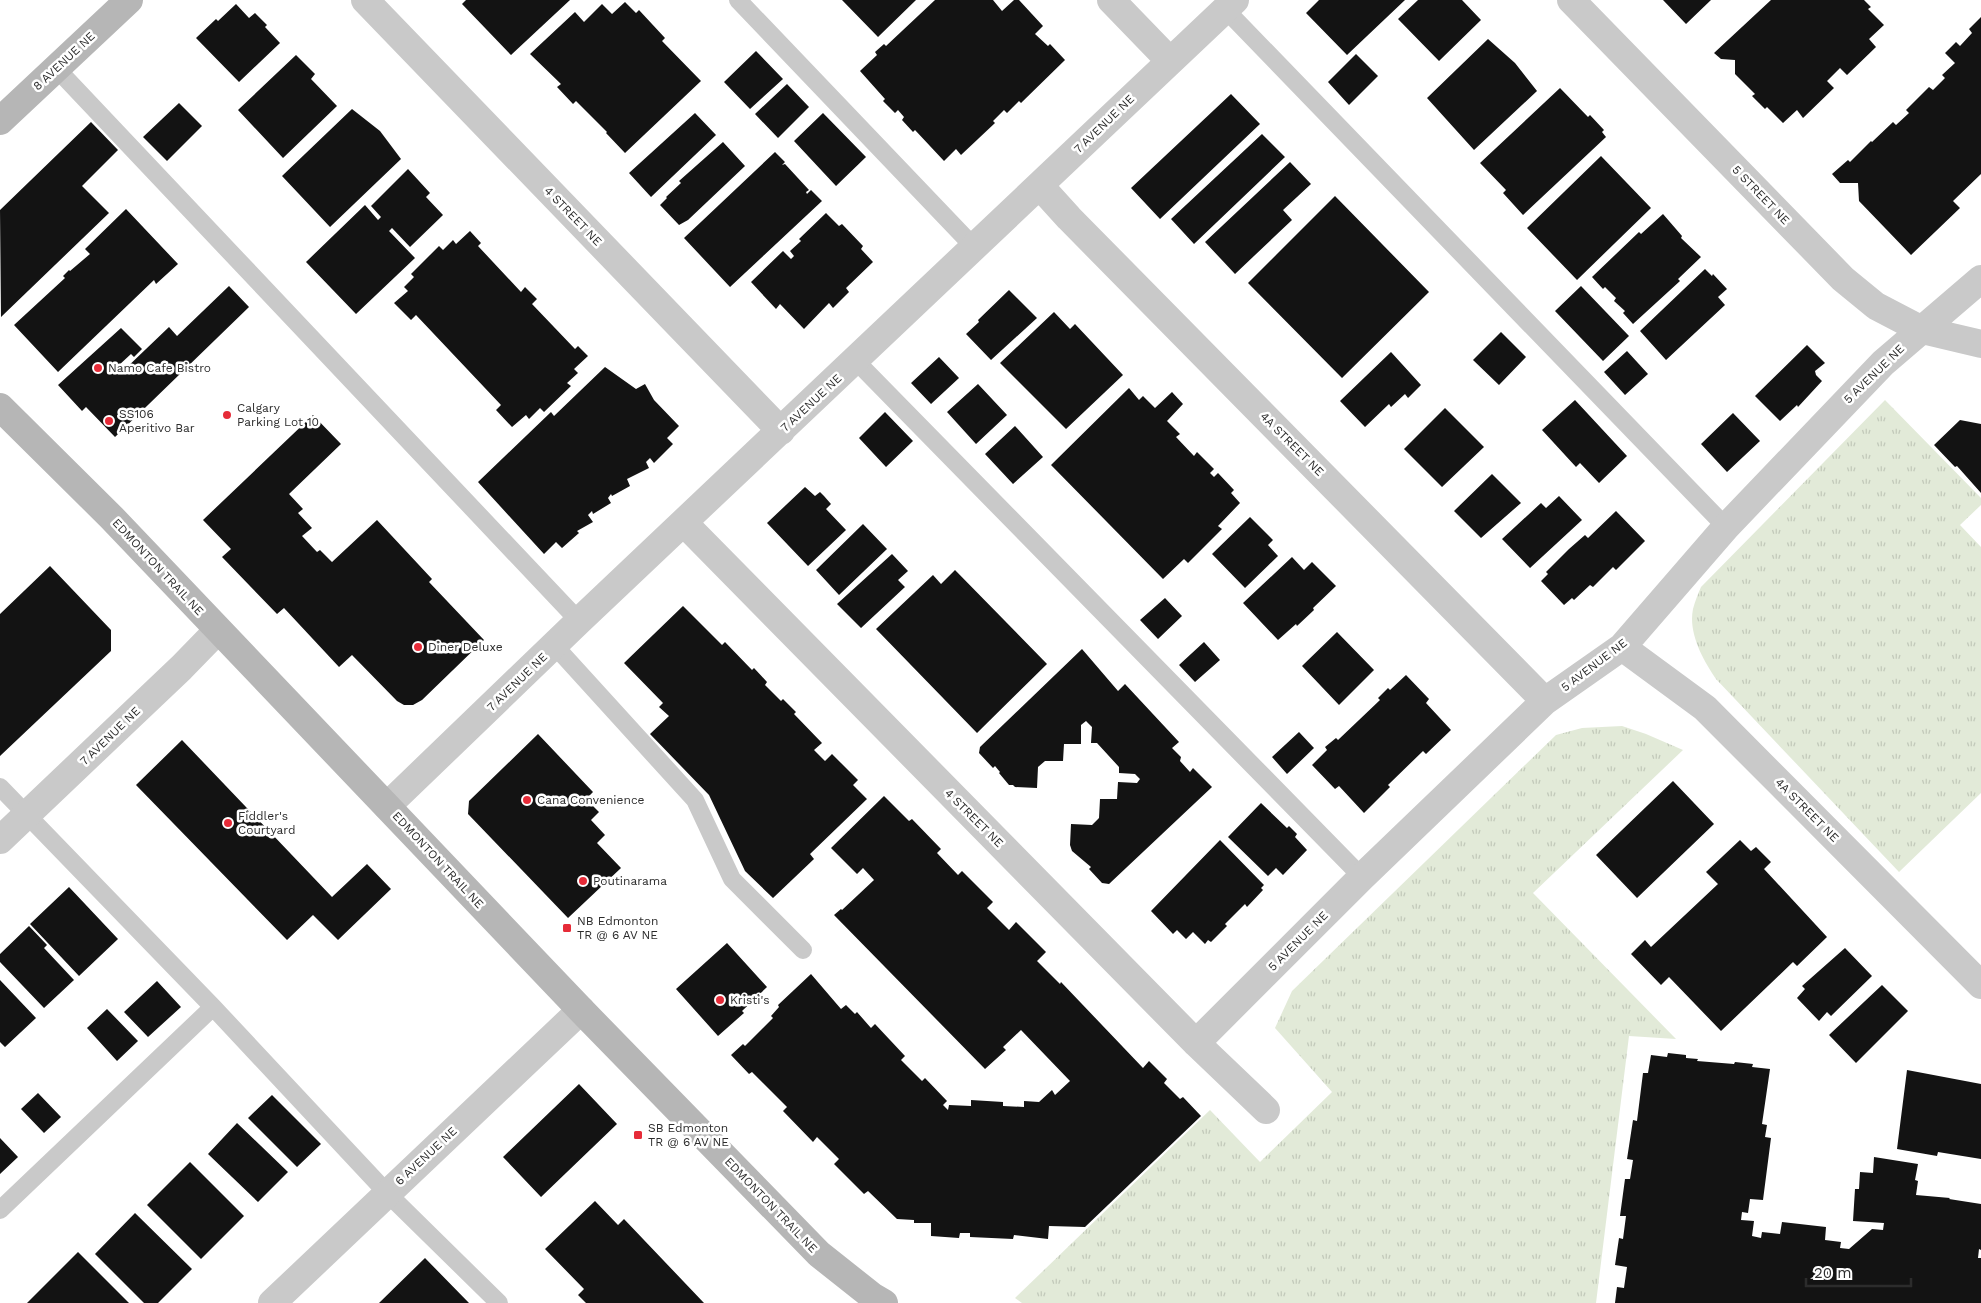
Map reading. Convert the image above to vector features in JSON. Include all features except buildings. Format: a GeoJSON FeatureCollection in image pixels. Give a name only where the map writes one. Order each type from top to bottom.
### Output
{"type":"FeatureCollection","features":[{"type":"Feature","properties":{"kind":"main road","name":"8 AVENUE NE"},"geometry":{"type":"LineString","coordinates":[[0,120],[129,0]]}},
{"type":"Feature","properties":{"kind":"main road","name":"EDMONTON TRAIL NE"},"geometry":{"type":"LineString","coordinates":[[0,407],[112,518],[580,1010],[819,1254],[872,1296],[884,1303]]}},
{"type":"Feature","properties":{"kind":"street","name":"4 STREET NE"},"geometry":{"type":"LineString","coordinates":[[364,0],[781,431]]}},
{"type":"Feature","properties":{"kind":"street"},"geometry":{"type":"LineString","coordinates":[[1111,0],[1170,62]]}},
{"type":"Feature","properties":{"kind":"street","name":"5 STREET NE"},"geometry":{"type":"LineString","coordinates":[[1571,0],[1843,279],[1876,306],[1922,330],[1981,344]]}},
{"type":"Feature","properties":{"kind":"street","name":"7 AVENUE NE"},"geometry":{"type":"LineString","coordinates":[[387,806],[579,621],[856,361],[1230,5]]}},
{"type":"Feature","properties":{"kind":"street","name":"4A STREET NE"},"geometry":{"type":"LineString","coordinates":[[1040,186],[1069,218],[1545,701]]}},
{"type":"Feature","properties":{"kind":"street","name":"5 AVENUE NE"},"geometry":{"type":"LineString","coordinates":[[1196,1043],[1362,877],[1545,701],[1622,647],[1726,527],[1882,362],[1981,279]]}},
{"type":"Feature","properties":{"kind":"street","name":"4 STREET NE"},"geometry":{"type":"LineString","coordinates":[[684,523],[1196,1043],[1266,1110]]}},
{"type":"Feature","properties":{"kind":"street","name":"7 AVENUE NE"},"geometry":{"type":"LineString","coordinates":[[0,840],[181,668],[218,630]]}},
{"type":"Feature","properties":{"kind":"street","name":"4A STREET NE"},"geometry":{"type":"LineString","coordinates":[[1622,647],[1705,708],[1981,985]]}},
{"type":"Feature","properties":{"kind":"street","name":"6 AVENUE NE"},"geometry":{"type":"LineString","coordinates":[[272,1303],[580,1010]]}},
{"type":"Feature","properties":{"kind":"lane"},"geometry":{"type":"LineString","coordinates":[[738,0],[974,247]]}},
{"type":"Feature","properties":{"kind":"lane"},"geometry":{"type":"LineString","coordinates":[[1230,5],[1726,527]]}},
{"type":"Feature","properties":{"kind":"lane"},"geometry":{"type":"LineString","coordinates":[[56,68],[579,621]]}},
{"type":"Feature","properties":{"kind":"lane"},"geometry":{"type":"LineString","coordinates":[[856,361],[1362,877]]}},
{"type":"Feature","properties":{"kind":"lane"},"geometry":{"type":"LineString","coordinates":[[554,646],[696,800],[732,879],[803,950]]}},
{"type":"Feature","properties":{"kind":"lane"},"geometry":{"type":"LineString","coordinates":[[0,787],[213,1007],[387,1193],[499,1303]]}},
{"type":"Feature","properties":{"kind":"lane"},"geometry":{"type":"LineString","coordinates":[[0,1210],[213,1007]]}},
{"type":"Feature","properties":{"kind":"green space"},"geometry":{"type":"Polygon","coordinates":[[[1885,400],[1981,498],[1981,505],[1960,525],[1981,547],[1981,793],[1899,872],[1716,679],[1698,646],[1692,618],[1701,587],[1885,400]]]}},
{"type":"Feature","properties":{"kind":"green space"},"geometry":{"type":"Polygon","coordinates":[[[1622,726],[1683,750],[1533,893],[1676,1039],[1629,1036],[1596,1303],[1022,1303],[1015,1298],[1210,1110],[1260,1162],[1332,1092],[1275,1028],[1292,991],[1556,735],[1582,728],[1622,726]]]}},
{"type":"Feature","properties":{"kind":"place","name":"Namo Cafe Bistro"},"geometry":{"type":"Point","coordinates":[98,368]}},
{"type":"Feature","properties":{"kind":"place","name":"Calgary Parking Lot 10"},"geometry":{"type":"Point","coordinates":[227,415]}},
{"type":"Feature","properties":{"kind":"place","name":"SS106 Aperitivo Bar"},"geometry":{"type":"Point","coordinates":[109,421]}},
{"type":"Feature","properties":{"kind":"place","name":"Diner Deluxe"},"geometry":{"type":"Point","coordinates":[418,647]}},
{"type":"Feature","properties":{"kind":"place","name":"Cana Convenience"},"geometry":{"type":"Point","coordinates":[527,800]}},
{"type":"Feature","properties":{"kind":"place","name":"Fiddler's Courtyard"},"geometry":{"type":"Point","coordinates":[228,823]}},
{"type":"Feature","properties":{"kind":"place","name":"Poutinarama"},"geometry":{"type":"Point","coordinates":[583,881]}},
{"type":"Feature","properties":{"kind":"place","name":"NB Edmonton TR @ 6 AV NE"},"geometry":{"type":"Point","coordinates":[567,928]}},
{"type":"Feature","properties":{"kind":"place","name":"Kristi's"},"geometry":{"type":"Point","coordinates":[720,1000]}},
{"type":"Feature","properties":{"kind":"place","name":"SB Edmonton TR @ 6 AV NE"},"geometry":{"type":"Point","coordinates":[638,1135]}}]}
